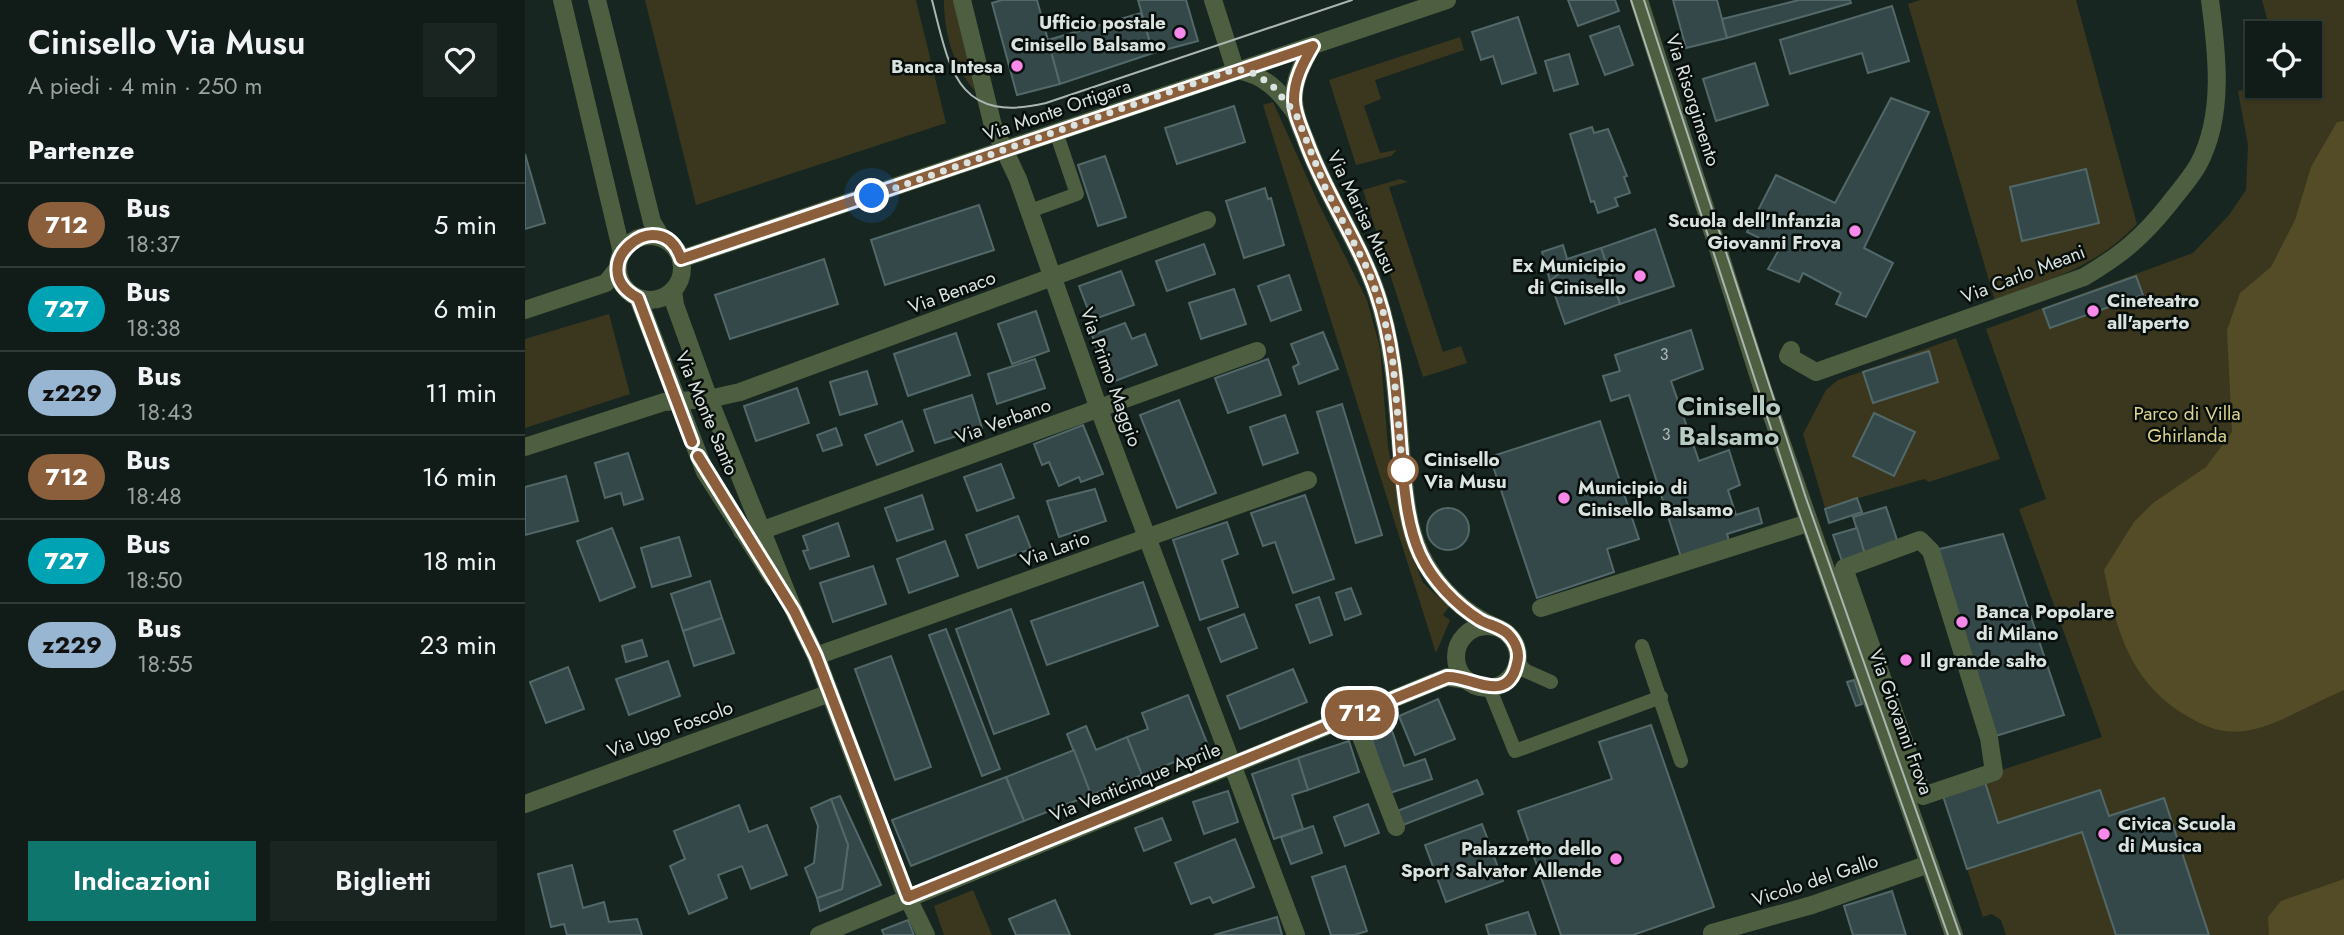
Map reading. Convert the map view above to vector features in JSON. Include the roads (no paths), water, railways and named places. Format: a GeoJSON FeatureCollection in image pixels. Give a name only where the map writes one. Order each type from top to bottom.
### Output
{"type":"FeatureCollection","features":[{"type":"Feature","properties":{"kind":"street"},"geometry":{"type":"LineString","coordinates":[[562,0],[626,289],[638,298],[657,300],[673,290],[682,274],[681,259],[674,246],[661,237],[652,222],[597,0]]}},
{"type":"Feature","properties":{"kind":"street","name":"Via Primo Maggio"},"geometry":{"type":"LineString","coordinates":[[962,0],[993,125],[1030,211],[1099,409],[1296,935]]}},
{"type":"Feature","properties":{"kind":"street"},"geometry":{"type":"LineString","coordinates":[[1213,0],[1235,69]]}},
{"type":"Feature","properties":{"kind":"street","name":"Via Monte Ortigara"},"geometry":{"type":"LineString","coordinates":[[681,259],[1235,69],[1313,46],[1447,0]]}},
{"type":"Feature","properties":{"kind":"street","name":"Via Risorgimento"},"geometry":{"type":"LineString","coordinates":[[1639,0],[1808,523]]}},
{"type":"Feature","properties":{"kind":"street","name":"Via Carlo Meani"},"geometry":{"type":"LineString","coordinates":[[1791,350],[1788,356],[1816,372],[2084,277],[2120,256],[2144,235],[2186,184],[2206,149],[2217,70],[2210,0]]}},
{"type":"Feature","properties":{"kind":"street","name":"Via Marisa Musu"},"geometry":{"type":"LineString","coordinates":[[1296,114],[1296,82],[1313,46]]}},
{"type":"Feature","properties":{"kind":"street","name":"Via Marisa Musu"},"geometry":{"type":"LineString","coordinates":[[1235,69],[1251,72],[1271,84],[1296,114],[1325,187],[1368,270],[1383,311],[1393,363],[1404,490],[1420,554],[1437,580],[1464,609],[1496,627]]}},
{"type":"Feature","properties":{"kind":"street","name":"Via Benaco"},"geometry":{"type":"LineString","coordinates":[[525,447],[676,400],[709,399],[753,387],[1207,220]]}},
{"type":"Feature","properties":{"kind":"street"},"geometry":{"type":"LineString","coordinates":[[525,310],[606,283],[638,238],[661,237]]}},
{"type":"Feature","properties":{"kind":"street","name":"Via Monte Santo"},"geometry":{"type":"LineString","coordinates":[[673,290],[709,399],[794,611],[816,656],[908,897],[926,935]]}},
{"type":"Feature","properties":{"kind":"street","name":"Via Monte Santo"},"geometry":{"type":"LineString","coordinates":[[638,298],[705,472],[794,611]]}},
{"type":"Feature","properties":{"kind":"street","name":"Via Verbano"},"geometry":{"type":"LineString","coordinates":[[742,531],[763,530],[1257,351]]}},
{"type":"Feature","properties":{"kind":"street","name":"Via Lario"},"geometry":{"type":"LineString","coordinates":[[816,656],[1308,480]]}},
{"type":"Feature","properties":{"kind":"street"},"geometry":{"type":"LineString","coordinates":[[1541,608],[1808,523]]}},
{"type":"Feature","properties":{"kind":"street","name":"Via Giovanni Frova"},"geometry":{"type":"LineString","coordinates":[[1808,523],[1954,935]]}},
{"type":"Feature","properties":{"kind":"street"},"geometry":{"type":"LineString","coordinates":[[1920,540],[1931,551],[1989,738],[1994,772],[1923,796],[1844,568],[1920,540]]}},
{"type":"Feature","properties":{"kind":"street"},"geometry":{"type":"LineString","coordinates":[[1496,627],[1514,642],[1518,663],[1507,681],[1489,687],[1467,680],[1457,662],[1461,642],[1477,628],[1496,627]]}},
{"type":"Feature","properties":{"kind":"street","name":"Via Venticinque Aprile"},"geometry":{"type":"LineString","coordinates":[[819,935],[1447,677],[1467,680]]}},
{"type":"Feature","properties":{"kind":"street","name":"Via Ugo Foscolo"},"geometry":{"type":"LineString","coordinates":[[525,804],[830,693]]}},
{"type":"Feature","properties":{"kind":"street"},"geometry":{"type":"LineString","coordinates":[[1353,716],[1396,827]]}},
{"type":"Feature","properties":{"kind":"street","name":"Vicolo del Gallo"},"geometry":{"type":"LineString","coordinates":[[1712,933],[1812,905],[1929,864]]}},
{"type":"Feature","properties":{"kind":"lane"},"geometry":{"type":"LineString","coordinates":[[1030,211],[1077,194],[1056,132]]}},
{"type":"Feature","properties":{"kind":"lane"},"geometry":{"type":"LineString","coordinates":[[1642,646],[1681,761]]}},
{"type":"Feature","properties":{"kind":"lane"},"geometry":{"type":"LineString","coordinates":[[1518,663],[1526,671],[1551,682]]}},
{"type":"Feature","properties":{"kind":"lane"},"geometry":{"type":"LineString","coordinates":[[1489,687],[1515,751],[1661,697]]}},
{"type":"Feature","properties":{"kind":"tram line"},"geometry":{"type":"LineString","coordinates":[[932,0],[945,49],[962,86],[976,98],[993,106],[1016,108],[1046,103],[1352,0]]}},
{"type":"Feature","properties":{"kind":"tram line"},"geometry":{"type":"LineString","coordinates":[[1631,0],[1797,508],[1948,935]]}},
{"type":"Feature","properties":{"kind":"tram line"},"geometry":{"type":"LineString","coordinates":[[1644,0],[1806,498],[1960,935]]}},
{"type":"Feature","properties":{"kind":"place","name":"Ufficio postale Cinisello Balsamo"},"geometry":{"type":"Point","coordinates":[1180,33]}},
{"type":"Feature","properties":{"kind":"place","name":"Banca Intesa"},"geometry":{"type":"Point","coordinates":[1017,66]}},
{"type":"Feature","properties":{"kind":"place","name":"Scuola dell'Infanzia Giovanni Frova"},"geometry":{"type":"Point","coordinates":[1855,231]}},
{"type":"Feature","properties":{"kind":"place","name":"Ex Municipio di Cinisello"},"geometry":{"type":"Point","coordinates":[1640,276]}},
{"type":"Feature","properties":{"kind":"place","name":"Cineteatro all'aperto"},"geometry":{"type":"Point","coordinates":[2093,311]}},
{"type":"Feature","properties":{"kind":"place","name":"Cinisello Via Musu"},"geometry":{"type":"Point","coordinates":[1403,470]}},
{"type":"Feature","properties":{"kind":"place","name":"Municipio di Cinisello Balsamo"},"geometry":{"type":"Point","coordinates":[1564,498]}},
{"type":"Feature","properties":{"kind":"place","name":"Banca Popolare di Milano"},"geometry":{"type":"Point","coordinates":[1962,622]}},
{"type":"Feature","properties":{"kind":"place","name":"Il grande salto"},"geometry":{"type":"Point","coordinates":[1906,660]}},
{"type":"Feature","properties":{"kind":"place","name":"Civica Scuola di Musica"},"geometry":{"type":"Point","coordinates":[2104,834]}},
{"type":"Feature","properties":{"kind":"place","name":"Palazzetto dello Sport Salvator Allende"},"geometry":{"type":"Point","coordinates":[1616,859]}},
{"type":"Feature","properties":{"kind":"district","name":"Cinisello Balsamo"},"geometry":{"type":"Point","coordinates":[1729,421]}},
{"type":"Feature","properties":{"kind":"park label","name":"Parco di Villa Ghirlanda"},"geometry":{"type":"Point","coordinates":[2187,424]}}]}
